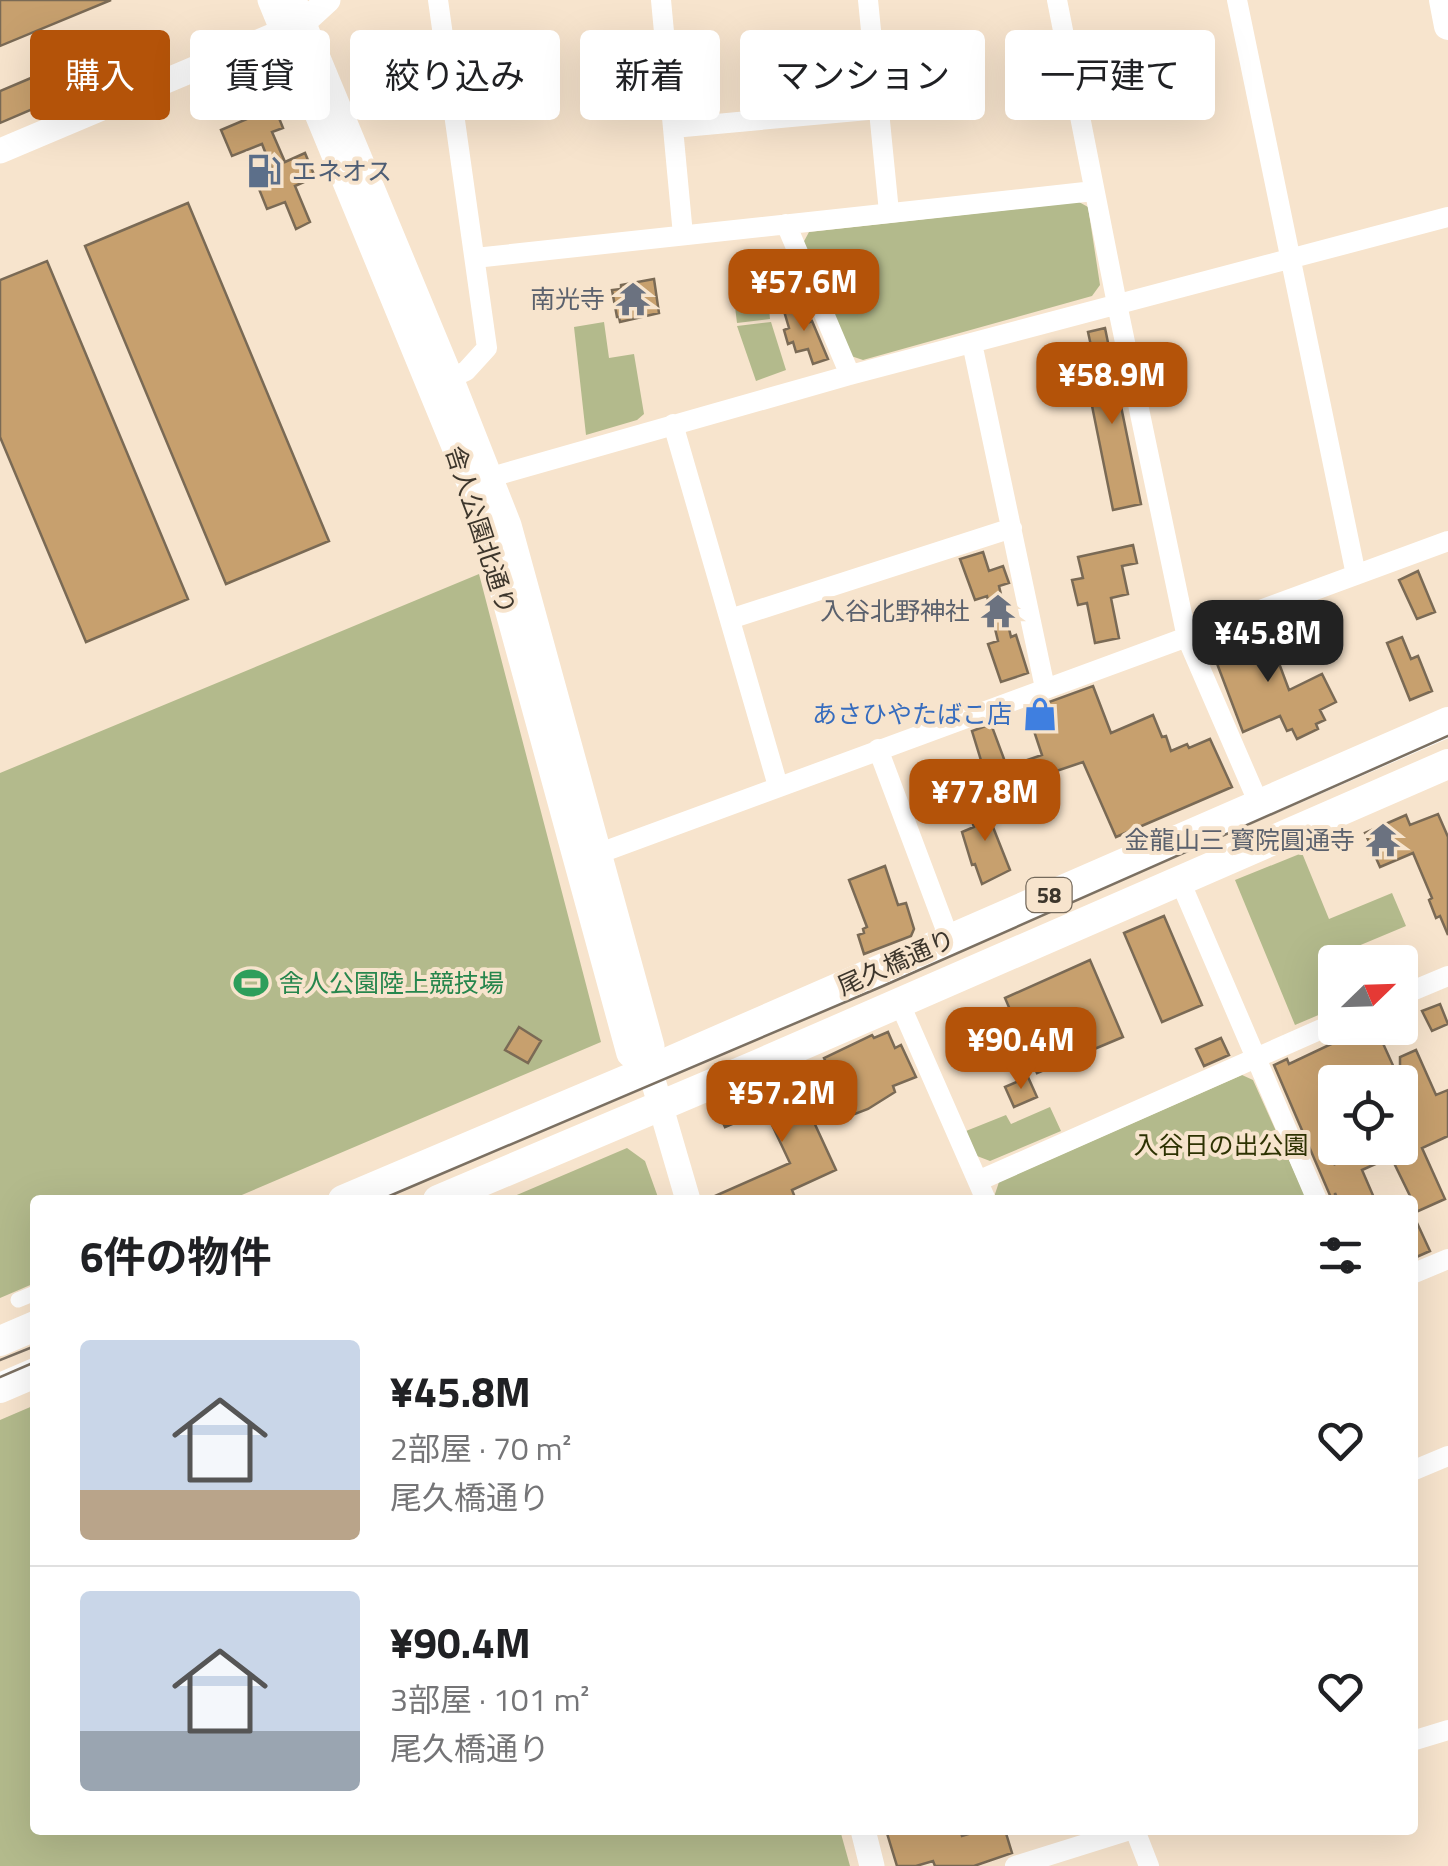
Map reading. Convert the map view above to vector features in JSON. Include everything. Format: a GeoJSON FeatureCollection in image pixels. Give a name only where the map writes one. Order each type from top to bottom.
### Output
{"type":"FeatureCollection","features":[{"type":"Feature","properties":{"kind":"main road"},"geometry":{"type":"LineString","coordinates":[[1442,0],[1448,26]]}},
{"type":"Feature","properties":{"kind":"main road","name":"尾久橋通り"},"geometry":{"type":"LineString","coordinates":[[354,1195],[1448,722]]}},
{"type":"Feature","properties":{"kind":"main road","name":"尾久橋通り"},"geometry":{"type":"LineString","coordinates":[[450,1195],[900,1004],[1448,764]]}},
{"type":"Feature","properties":{"kind":"main road"},"geometry":{"type":"LineString","coordinates":[[0,1341],[30,1328]]}},
{"type":"Feature","properties":{"kind":"main road"},"geometry":{"type":"LineString","coordinates":[[0,1388],[30,1375]]}},
{"type":"Feature","properties":{"kind":"street","name":"舎人公園北通り"},"geometry":{"type":"LineString","coordinates":[[270,0],[293,18],[451,378],[509,526],[652,1046],[650,1070],[687,1195]]}},
{"type":"Feature","properties":{"kind":"street"},"geometry":{"type":"LineString","coordinates":[[0,150],[328,0]]}},
{"type":"Feature","properties":{"kind":"street"},"geometry":{"type":"LineString","coordinates":[[438,0],[487,348],[466,371],[451,378]]}},
{"type":"Feature","properties":{"kind":"street"},"geometry":{"type":"LineString","coordinates":[[661,0],[683,236]]}},
{"type":"Feature","properties":{"kind":"street"},"geometry":{"type":"LineString","coordinates":[[868,0],[871,30]]}},
{"type":"Feature","properties":{"kind":"street"},"geometry":{"type":"LineString","coordinates":[[1058,0],[1186,638],[1259,804]]}},
{"type":"Feature","properties":{"kind":"street"},"geometry":{"type":"LineString","coordinates":[[1236,0],[1356,575]]}},
{"type":"Feature","properties":{"kind":"street","name":"舎人公園北通り"},"geometry":{"type":"LineString","coordinates":[[293,18],[471,488],[500,578],[629,1054],[650,1070]]}},
{"type":"Feature","properties":{"kind":"street"},"geometry":{"type":"LineString","coordinates":[[673,128],[759,120]]}},
{"type":"Feature","properties":{"kind":"street"},"geometry":{"type":"LineString","coordinates":[[879,120],[889,212]]}},
{"type":"Feature","properties":{"kind":"street"},"geometry":{"type":"LineString","coordinates":[[475,258],[1094,191]]}},
{"type":"Feature","properties":{"kind":"street"},"geometry":{"type":"LineString","coordinates":[[491,477],[850,375],[1448,217]]}},
{"type":"Feature","properties":{"kind":"street"},"geometry":{"type":"LineString","coordinates":[[786,224],[850,375]]}},
{"type":"Feature","properties":{"kind":"street"},"geometry":{"type":"LineString","coordinates":[[972,344],[1045,688]]}},
{"type":"Feature","properties":{"kind":"street"},"geometry":{"type":"LineString","coordinates":[[673,424],[778,786]]}},
{"type":"Feature","properties":{"kind":"street"},"geometry":{"type":"LineString","coordinates":[[730,619],[1012,528]]}},
{"type":"Feature","properties":{"kind":"street"},"geometry":{"type":"LineString","coordinates":[[600,853],[1448,541]]}},
{"type":"Feature","properties":{"kind":"street"},"geometry":{"type":"LineString","coordinates":[[878,749],[949,938]]}},
{"type":"Feature","properties":{"kind":"street"},"geometry":{"type":"LineString","coordinates":[[1180,881],[1315,1195]]}},
{"type":"Feature","properties":{"kind":"street"},"geometry":{"type":"LineString","coordinates":[[1418,991],[1446,984]]}},
{"type":"Feature","properties":{"kind":"street"},"geometry":{"type":"LineString","coordinates":[[900,1004],[982,1190],[1254,1057],[1318,1031]]}},
{"type":"Feature","properties":{"kind":"street"},"geometry":{"type":"LineString","coordinates":[[1418,1272],[1448,1259]]}},
{"type":"Feature","properties":{"kind":"street"},"geometry":{"type":"LineString","coordinates":[[18,1300],[30,1295]]}},
{"type":"Feature","properties":{"kind":"street"},"geometry":{"type":"LineString","coordinates":[[1418,1468],[1448,1456]]}},
{"type":"Feature","properties":{"kind":"street"},"geometry":{"type":"LineString","coordinates":[[1418,1739],[1448,1730]]}},
{"type":"Feature","properties":{"kind":"street"},"geometry":{"type":"LineString","coordinates":[[864,1835],[872,1866]]}},
{"type":"Feature","properties":{"kind":"street"},"geometry":{"type":"LineString","coordinates":[[1015,1866],[1117,1835]]}},
{"type":"Feature","properties":{"kind":"street"},"geometry":{"type":"LineString","coordinates":[[1135,1835],[1149,1866]]}},
{"type":"Feature","properties":{"kind":"green space"},"geometry":{"type":"Polygon","coordinates":[[[1079,202],[1088,207],[1100,285],[1092,296],[863,360],[851,356],[802,245],[809,232],[1079,202]]]}},
{"type":"Feature","properties":{"kind":"green space"},"geometry":{"type":"Polygon","coordinates":[[[793,266],[805,293],[782,297],[783,306],[769,308],[770,319],[737,323],[731,274],[793,266]]]}},
{"type":"Feature","properties":{"kind":"green space"},"geometry":{"type":"Polygon","coordinates":[[[604,322],[609,358],[634,354],[644,414],[637,420],[586,435],[574,327],[604,322]]]}},
{"type":"Feature","properties":{"kind":"green space"},"geometry":{"type":"Polygon","coordinates":[[[771,322],[786,370],[756,381],[737,326],[771,322]]]}},
{"type":"Feature","properties":{"kind":"green space","name":"舎人公園陸上競技場"},"geometry":{"type":"Polygon","coordinates":[[[479,574],[601,1042],[242,1195],[30,1195],[30,1285],[0,1298],[0,773],[479,574]]]}},
{"type":"Feature","properties":{"kind":"green space"},"geometry":{"type":"Polygon","coordinates":[[[1302,853],[1329,919],[1392,893],[1406,926],[1361,945],[1318,945],[1318,1015],[1295,1025],[1235,880],[1302,853]]]}},
{"type":"Feature","properties":{"kind":"green space","name":"入谷日の出公園"},"geometry":{"type":"Polygon","coordinates":[[[1242,1075],[1253,1080],[1305,1195],[995,1195],[999,1182],[1242,1075]]]}},
{"type":"Feature","properties":{"kind":"green space"},"geometry":{"type":"Polygon","coordinates":[[[1050,1107],[1061,1131],[990,1161],[977,1156],[966,1131],[1006,1115],[1011,1124],[1050,1107]]]}},
{"type":"Feature","properties":{"kind":"green space"},"geometry":{"type":"Polygon","coordinates":[[[627,1148],[645,1161],[657,1195],[517,1195],[627,1148]]]}},
{"type":"Feature","properties":{"kind":"green space"},"geometry":{"type":"Polygon","coordinates":[[[30,1407],[30,1835],[841,1835],[850,1866],[0,1866],[0,1420],[30,1407]]]}},
{"type":"Feature","properties":{"kind":"building"},"geometry":{"type":"Polygon","coordinates":[[[0,0],[111,0],[30,30],[30,34],[0,46],[0,0]]]}},
{"type":"Feature","properties":{"kind":"building"},"geometry":{"type":"Polygon","coordinates":[[[30,78],[30,110],[0,123],[0,91],[30,78]]]}},
{"type":"Feature","properties":{"kind":"building"},"geometry":{"type":"Polygon","coordinates":[[[245,120],[280,120],[283,128],[272,132],[285,162],[305,153],[315,177],[295,186],[310,222],[296,229],[285,202],[267,209],[257,184],[275,177],[262,144],[232,156],[221,130],[245,120]]]}},
{"type":"Feature","properties":{"kind":"building"},"geometry":{"type":"Polygon","coordinates":[[[188,203],[329,541],[226,584],[85,246],[188,203]]]}},
{"type":"Feature","properties":{"kind":"building"},"geometry":{"type":"Polygon","coordinates":[[[47,261],[188,599],[86,642],[0,437],[0,280],[47,261]]]}},
{"type":"Feature","properties":{"kind":"building"},"geometry":{"type":"Polygon","coordinates":[[[654,279],[659,313],[620,322],[612,290],[654,279]]]}},
{"type":"Feature","properties":{"kind":"building"},"geometry":{"type":"Polygon","coordinates":[[[805,304],[828,359],[813,364],[808,349],[796,352],[793,342],[788,344],[784,330],[789,328],[784,311],[805,304]]]}},
{"type":"Feature","properties":{"kind":"building"},"geometry":{"type":"Polygon","coordinates":[[[1105,328],[1141,504],[1113,510],[1087,381],[1098,378],[1088,332],[1105,328]]]}},
{"type":"Feature","properties":{"kind":"building"},"geometry":{"type":"Polygon","coordinates":[[[1133,545],[1137,563],[1122,566],[1128,594],[1111,598],[1119,638],[1095,643],[1087,603],[1078,605],[1072,580],[1083,578],[1078,557],[1133,545]]]}},
{"type":"Feature","properties":{"kind":"building"},"geometry":{"type":"Polygon","coordinates":[[[983,552],[989,571],[1003,566],[1009,583],[999,586],[1011,637],[1016,635],[1028,673],[1001,682],[988,644],[998,641],[987,596],[975,600],[960,559],[983,552]]]}},
{"type":"Feature","properties":{"kind":"building"},"geometry":{"type":"Polygon","coordinates":[[[1418,571],[1435,612],[1417,619],[1399,580],[1418,571]]]}},
{"type":"Feature","properties":{"kind":"building"},"geometry":{"type":"Polygon","coordinates":[[[1264,623],[1289,690],[1322,674],[1336,702],[1320,710],[1325,720],[1316,724],[1318,729],[1297,739],[1292,729],[1287,731],[1280,716],[1243,732],[1213,653],[1223,650],[1219,640],[1264,623]]]}},
{"type":"Feature","properties":{"kind":"building"},"geometry":{"type":"Polygon","coordinates":[[[1402,637],[1411,659],[1418,656],[1432,691],[1410,700],[1387,643],[1402,637]]]}},
{"type":"Feature","properties":{"kind":"building"},"geometry":{"type":"Polygon","coordinates":[[[1093,686],[1111,733],[1153,715],[1171,751],[1210,739],[1232,787],[1116,837],[1083,762],[991,793],[972,731],[991,724],[1007,767],[1042,755],[1027,710],[1093,686]]]}},
{"type":"Feature","properties":{"kind":"building"},"geometry":{"type":"Polygon","coordinates":[[[988,799],[994,815],[989,817],[1010,870],[982,884],[962,832],[974,827],[967,807],[988,799]]]}},
{"type":"Feature","properties":{"kind":"building"},"geometry":{"type":"Polygon","coordinates":[[[1438,814],[1448,837],[1448,935],[1440,916],[1436,918],[1413,853],[1380,867],[1365,833],[1406,815],[1410,825],[1438,814]]]}},
{"type":"Feature","properties":{"kind":"building"},"geometry":{"type":"Polygon","coordinates":[[[885,866],[898,905],[906,903],[914,929],[911,936],[864,954],[858,935],[867,927],[849,880],[885,866]]]}},
{"type":"Feature","properties":{"kind":"building"},"geometry":{"type":"Polygon","coordinates":[[[1164,916],[1202,1005],[1162,1022],[1124,933],[1164,916]]]}},
{"type":"Feature","properties":{"kind":"building"},"geometry":{"type":"Polygon","coordinates":[[[1090,960],[1123,1037],[1037,1073],[1005,998],[1090,960]]]}},
{"type":"Feature","properties":{"kind":"building"},"geometry":{"type":"Polygon","coordinates":[[[1440,1004],[1448,1024],[1432,1031],[1422,1011],[1440,1004]]]}},
{"type":"Feature","properties":{"kind":"building"},"geometry":{"type":"Polygon","coordinates":[[[519,1027],[541,1041],[528,1063],[505,1050],[519,1027]]]}},
{"type":"Feature","properties":{"kind":"building"},"geometry":{"type":"Polygon","coordinates":[[[888,1032],[895,1048],[901,1045],[916,1077],[893,1086],[895,1092],[855,1114],[852,1107],[840,1101],[824,1058],[872,1035],[874,1038],[888,1032]]]}},
{"type":"Feature","properties":{"kind":"building"},"geometry":{"type":"Polygon","coordinates":[[[1221,1038],[1229,1055],[1204,1066],[1196,1049],[1221,1038]]]}},
{"type":"Feature","properties":{"kind":"building"},"geometry":{"type":"Polygon","coordinates":[[[1329,1045],[1384,1045],[1393,1065],[1318,1065],[1318,1165],[1373,1165],[1362,1170],[1373,1195],[1330,1195],[1274,1065],[1287,1059],[1289,1064],[1329,1045]]]}},
{"type":"Feature","properties":{"kind":"building"},"geometry":{"type":"Polygon","coordinates":[[[1416,1050],[1436,1095],[1448,1090],[1448,1136],[1422,1148],[1445,1199],[1418,1211],[1418,1195],[1410,1195],[1395,1165],[1418,1165],[1418,1065],[1400,1065],[1400,1057],[1416,1050]]]}},
{"type":"Feature","properties":{"kind":"building"},"geometry":{"type":"Polygon","coordinates":[[[779,1076],[788,1098],[800,1092],[836,1170],[792,1190],[794,1195],[717,1195],[790,1163],[765,1110],[725,1127],[720,1116],[759,1097],[754,1086],[779,1076]]]}},
{"type":"Feature","properties":{"kind":"building"},"geometry":{"type":"Polygon","coordinates":[[[1028,1077],[1037,1097],[1014,1107],[1005,1087],[1028,1077]]]}},
{"type":"Feature","properties":{"kind":"building"},"geometry":{"type":"Polygon","coordinates":[[[1418,1225],[1430,1251],[1418,1256],[1418,1225]]]}},
{"type":"Feature","properties":{"kind":"building"},"geometry":{"type":"Polygon","coordinates":[[[888,1835],[1007,1835],[1012,1853],[974,1866],[935,1866],[933,1861],[897,1866],[888,1835]]]}},
{"type":"Feature","properties":{"kind":"tram line"},"geometry":{"type":"LineString","coordinates":[[392,1195],[883,986],[1448,736]]}},
{"type":"Feature","properties":{"kind":"tram line"},"geometry":{"type":"LineString","coordinates":[[0,1360],[30,1348]]}},
{"type":"Feature","properties":{"kind":"tram line"},"geometry":{"type":"LineString","coordinates":[[0,1377],[30,1364]]}},
{"type":"Feature","properties":{"kind":"place","name":"エネオス"},"geometry":{"type":"Point","coordinates":[264,171]}},
{"type":"Feature","properties":{"kind":"place","name":"南光寺"},"geometry":{"type":"Point","coordinates":[633,299]}},
{"type":"Feature","properties":{"kind":"place","name":"入谷北野神社"},"geometry":{"type":"Point","coordinates":[998,611]}},
{"type":"Feature","properties":{"kind":"place","name":"あさひやたばこ店"},"geometry":{"type":"Point","coordinates":[1040,714]}},
{"type":"Feature","properties":{"kind":"place","name":"金龍山三 寳院圓通寺"},"geometry":{"type":"Point","coordinates":[1383,840]}},
{"type":"Feature","properties":{"kind":"place","name":"舎人公園陸上競技場"},"geometry":{"type":"Point","coordinates":[251,983]}}]}
